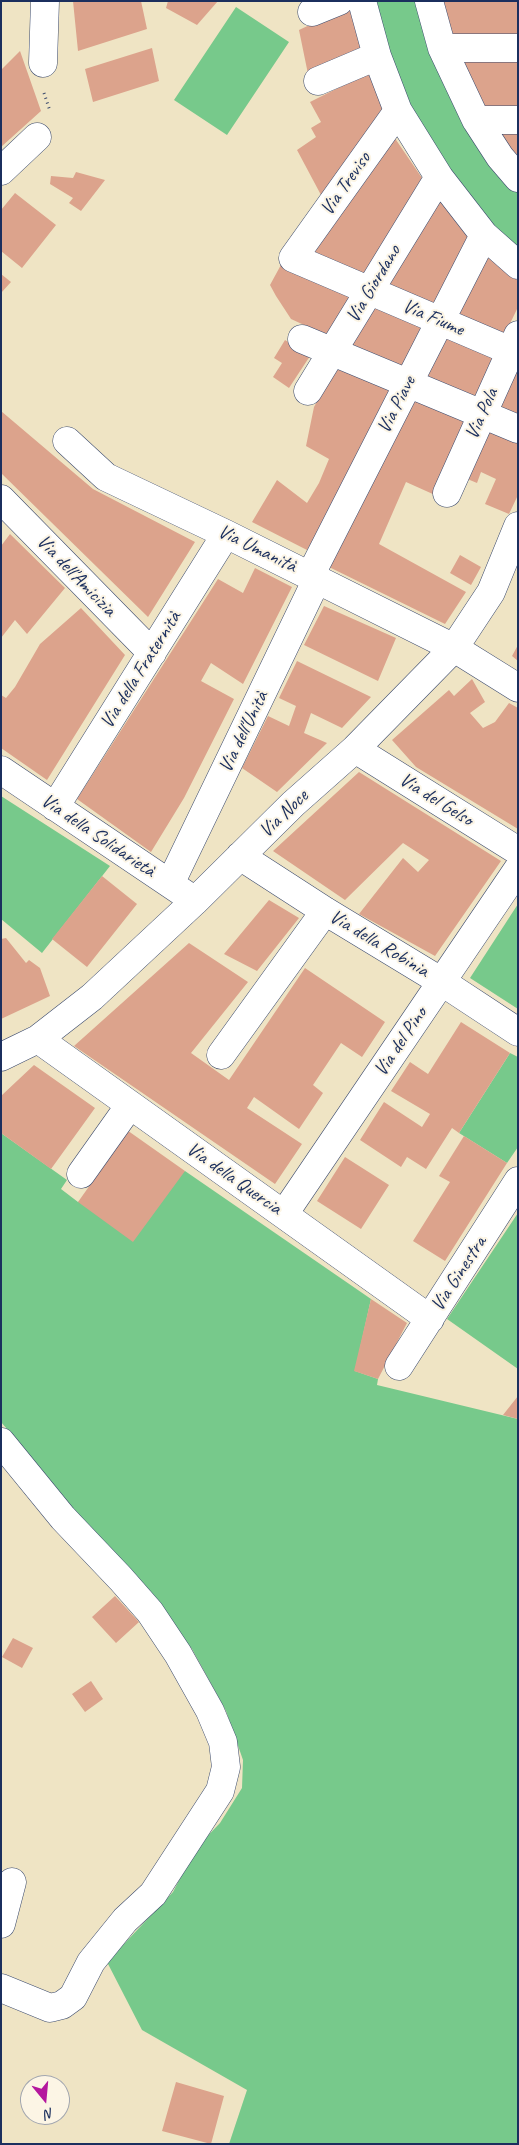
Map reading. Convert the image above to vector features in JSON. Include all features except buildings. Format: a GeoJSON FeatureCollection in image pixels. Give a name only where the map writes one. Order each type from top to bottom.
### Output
{"type":"FeatureCollection","features":[{"type":"Feature","properties":{"kind":"street"},"geometry":{"type":"LineString","coordinates":[[43,63],[45,1]]}},
{"type":"Feature","properties":{"kind":"street"},"geometry":{"type":"LineString","coordinates":[[312,12],[339,1]]}},
{"type":"Feature","properties":{"kind":"street"},"geometry":{"type":"LineString","coordinates":[[362,1],[377,56],[398,111],[439,177],[484,235],[518,265]]}},
{"type":"Feature","properties":{"kind":"street"},"geometry":{"type":"LineString","coordinates":[[428,1],[442,48],[476,120],[500,157],[518,178]]}},
{"type":"Feature","properties":{"kind":"street"},"geometry":{"type":"LineString","coordinates":[[442,48],[518,48]]}},
{"type":"Feature","properties":{"kind":"street"},"geometry":{"type":"LineString","coordinates":[[318,81],[377,56]]}},
{"type":"Feature","properties":{"kind":"street","name":"Via Treviso"},"geometry":{"type":"LineString","coordinates":[[293,258],[398,111]]}},
{"type":"Feature","properties":{"kind":"street"},"geometry":{"type":"LineString","coordinates":[[476,120],[518,120]]}},
{"type":"Feature","properties":{"kind":"street"},"geometry":{"type":"LineString","coordinates":[[1,171],[37,137]]}},
{"type":"Feature","properties":{"kind":"street","name":"Via Giordano"},"geometry":{"type":"LineString","coordinates":[[308,392],[439,177]]}},
{"type":"Feature","properties":{"kind":"street","name":"Via Piave"},"geometry":{"type":"LineString","coordinates":[[314,578],[484,235]]}},
{"type":"Feature","properties":{"kind":"street","name":"Via Fiume"},"geometry":{"type":"LineString","coordinates":[[293,258],[440,321],[515,346]]}},
{"type":"Feature","properties":{"kind":"street"},"geometry":{"type":"LineString","coordinates":[[302,339],[518,429]]}},
{"type":"Feature","properties":{"kind":"street","name":"Via Pola"},"geometry":{"type":"LineString","coordinates":[[447,493],[515,346]]}},
{"type":"Feature","properties":{"kind":"street","name":"Via Umanità"},"geometry":{"type":"LineString","coordinates":[[66,441],[106,477],[226,534],[454,648],[518,688]]}},
{"type":"Feature","properties":{"kind":"street","name":"Via dell'Amicizia"},"geometry":{"type":"LineString","coordinates":[[3,506],[152,653]]}},
{"type":"Feature","properties":{"kind":"street","name":"Via Noce"},"geometry":{"type":"LineString","coordinates":[[1,1057],[38,1039],[92,997],[293,804],[355,749],[454,648],[490,592],[518,526]]}},
{"type":"Feature","properties":{"kind":"street","name":"Via della Fraternità"},"geometry":{"type":"LineString","coordinates":[[55,807],[226,534]]}},
{"type":"Feature","properties":{"kind":"street","name":"Via dell'Unità"},"geometry":{"type":"LineString","coordinates":[[170,884],[314,578]]}},
{"type":"Feature","properties":{"kind":"street","name":"Via del Gelso"},"geometry":{"type":"LineString","coordinates":[[355,749],[518,851]]}},
{"type":"Feature","properties":{"kind":"street","name":"Via della Solidarietà"},"geometry":{"type":"LineString","coordinates":[[1,770],[194,901]]}},
{"type":"Feature","properties":{"kind":"street","name":"Via della Robinia"},"geometry":{"type":"LineString","coordinates":[[240,856],[325,911],[442,982],[518,1032]]}},
{"type":"Feature","properties":{"kind":"street","name":"Via del Pino"},"geometry":{"type":"LineString","coordinates":[[284,1214],[518,869]]}},
{"type":"Feature","properties":{"kind":"street"},"geometry":{"type":"LineString","coordinates":[[221,1055],[325,911]]}},
{"type":"Feature","properties":{"kind":"street","name":"Via della Quercia"},"geometry":{"type":"LineString","coordinates":[[38,1039],[430,1319]]}},
{"type":"Feature","properties":{"kind":"street"},"geometry":{"type":"LineString","coordinates":[[81,1174],[130,1105]]}},
{"type":"Feature","properties":{"kind":"street","name":"Via Ginestra"},"geometry":{"type":"LineString","coordinates":[[399,1366],[518,1181]]}},
{"type":"Feature","properties":{"kind":"street"},"geometry":{"type":"LineString","coordinates":[[1,1442],[63,1518],[121,1578],[150,1612],[178,1654],[210,1711],[224,1742],[226,1767],[220,1791],[153,1894],[125,1920],[91,1962],[73,1997],[62,2005],[50,2008],[1,1988]]}},
{"type":"Feature","properties":{"kind":"street"},"geometry":{"type":"LineString","coordinates":[[1,1924],[12,1882]]}},
{"type":"Feature","properties":{"kind":"path"},"geometry":{"type":"LineString","coordinates":[[37,137],[51,114],[41,84],[43,63]]}},
{"type":"Feature","properties":{"kind":"green space"},"geometry":{"type":"Polygon","coordinates":[[[376,1],[422,1],[518,189],[518,250],[475,205],[421,130],[387,47],[376,1]]]}},
{"type":"Feature","properties":{"kind":"green space"},"geometry":{"type":"Polygon","coordinates":[[[236,7],[289,42],[227,135],[174,100],[236,7]]]}},
{"type":"Feature","properties":{"kind":"green space"},"geometry":{"type":"Polygon","coordinates":[[[1,796],[110,866],[42,953],[1,919],[1,796]]]}},
{"type":"Feature","properties":{"kind":"green space"},"geometry":{"type":"Polygon","coordinates":[[[518,904],[518,1009],[470,978],[518,904]]]}},
{"type":"Feature","properties":{"kind":"green space"},"geometry":{"type":"Polygon","coordinates":[[[510,1053],[518,1057],[518,1147],[507,1163],[459,1133],[510,1053]]]}},
{"type":"Feature","properties":{"kind":"green space"},"geometry":{"type":"Polygon","coordinates":[[[1,1133],[67,1180],[61,1189],[78,1202],[185,1171],[371,1299],[355,1371],[378,1379],[377,1385],[518,1419],[518,2144],[229,2144],[247,2090],[142,2030],[107,1962],[173,1892],[195,1849],[220,1823],[242,1788],[243,1760],[226,1711],[192,1649],[124,1566],[72,1517],[35,1462],[1,1422],[1,1133]]]}},
{"type":"Feature","properties":{"kind":"green space"},"geometry":{"type":"Polygon","coordinates":[[[518,1213],[518,1369],[447,1319],[518,1213]]]}}]}
